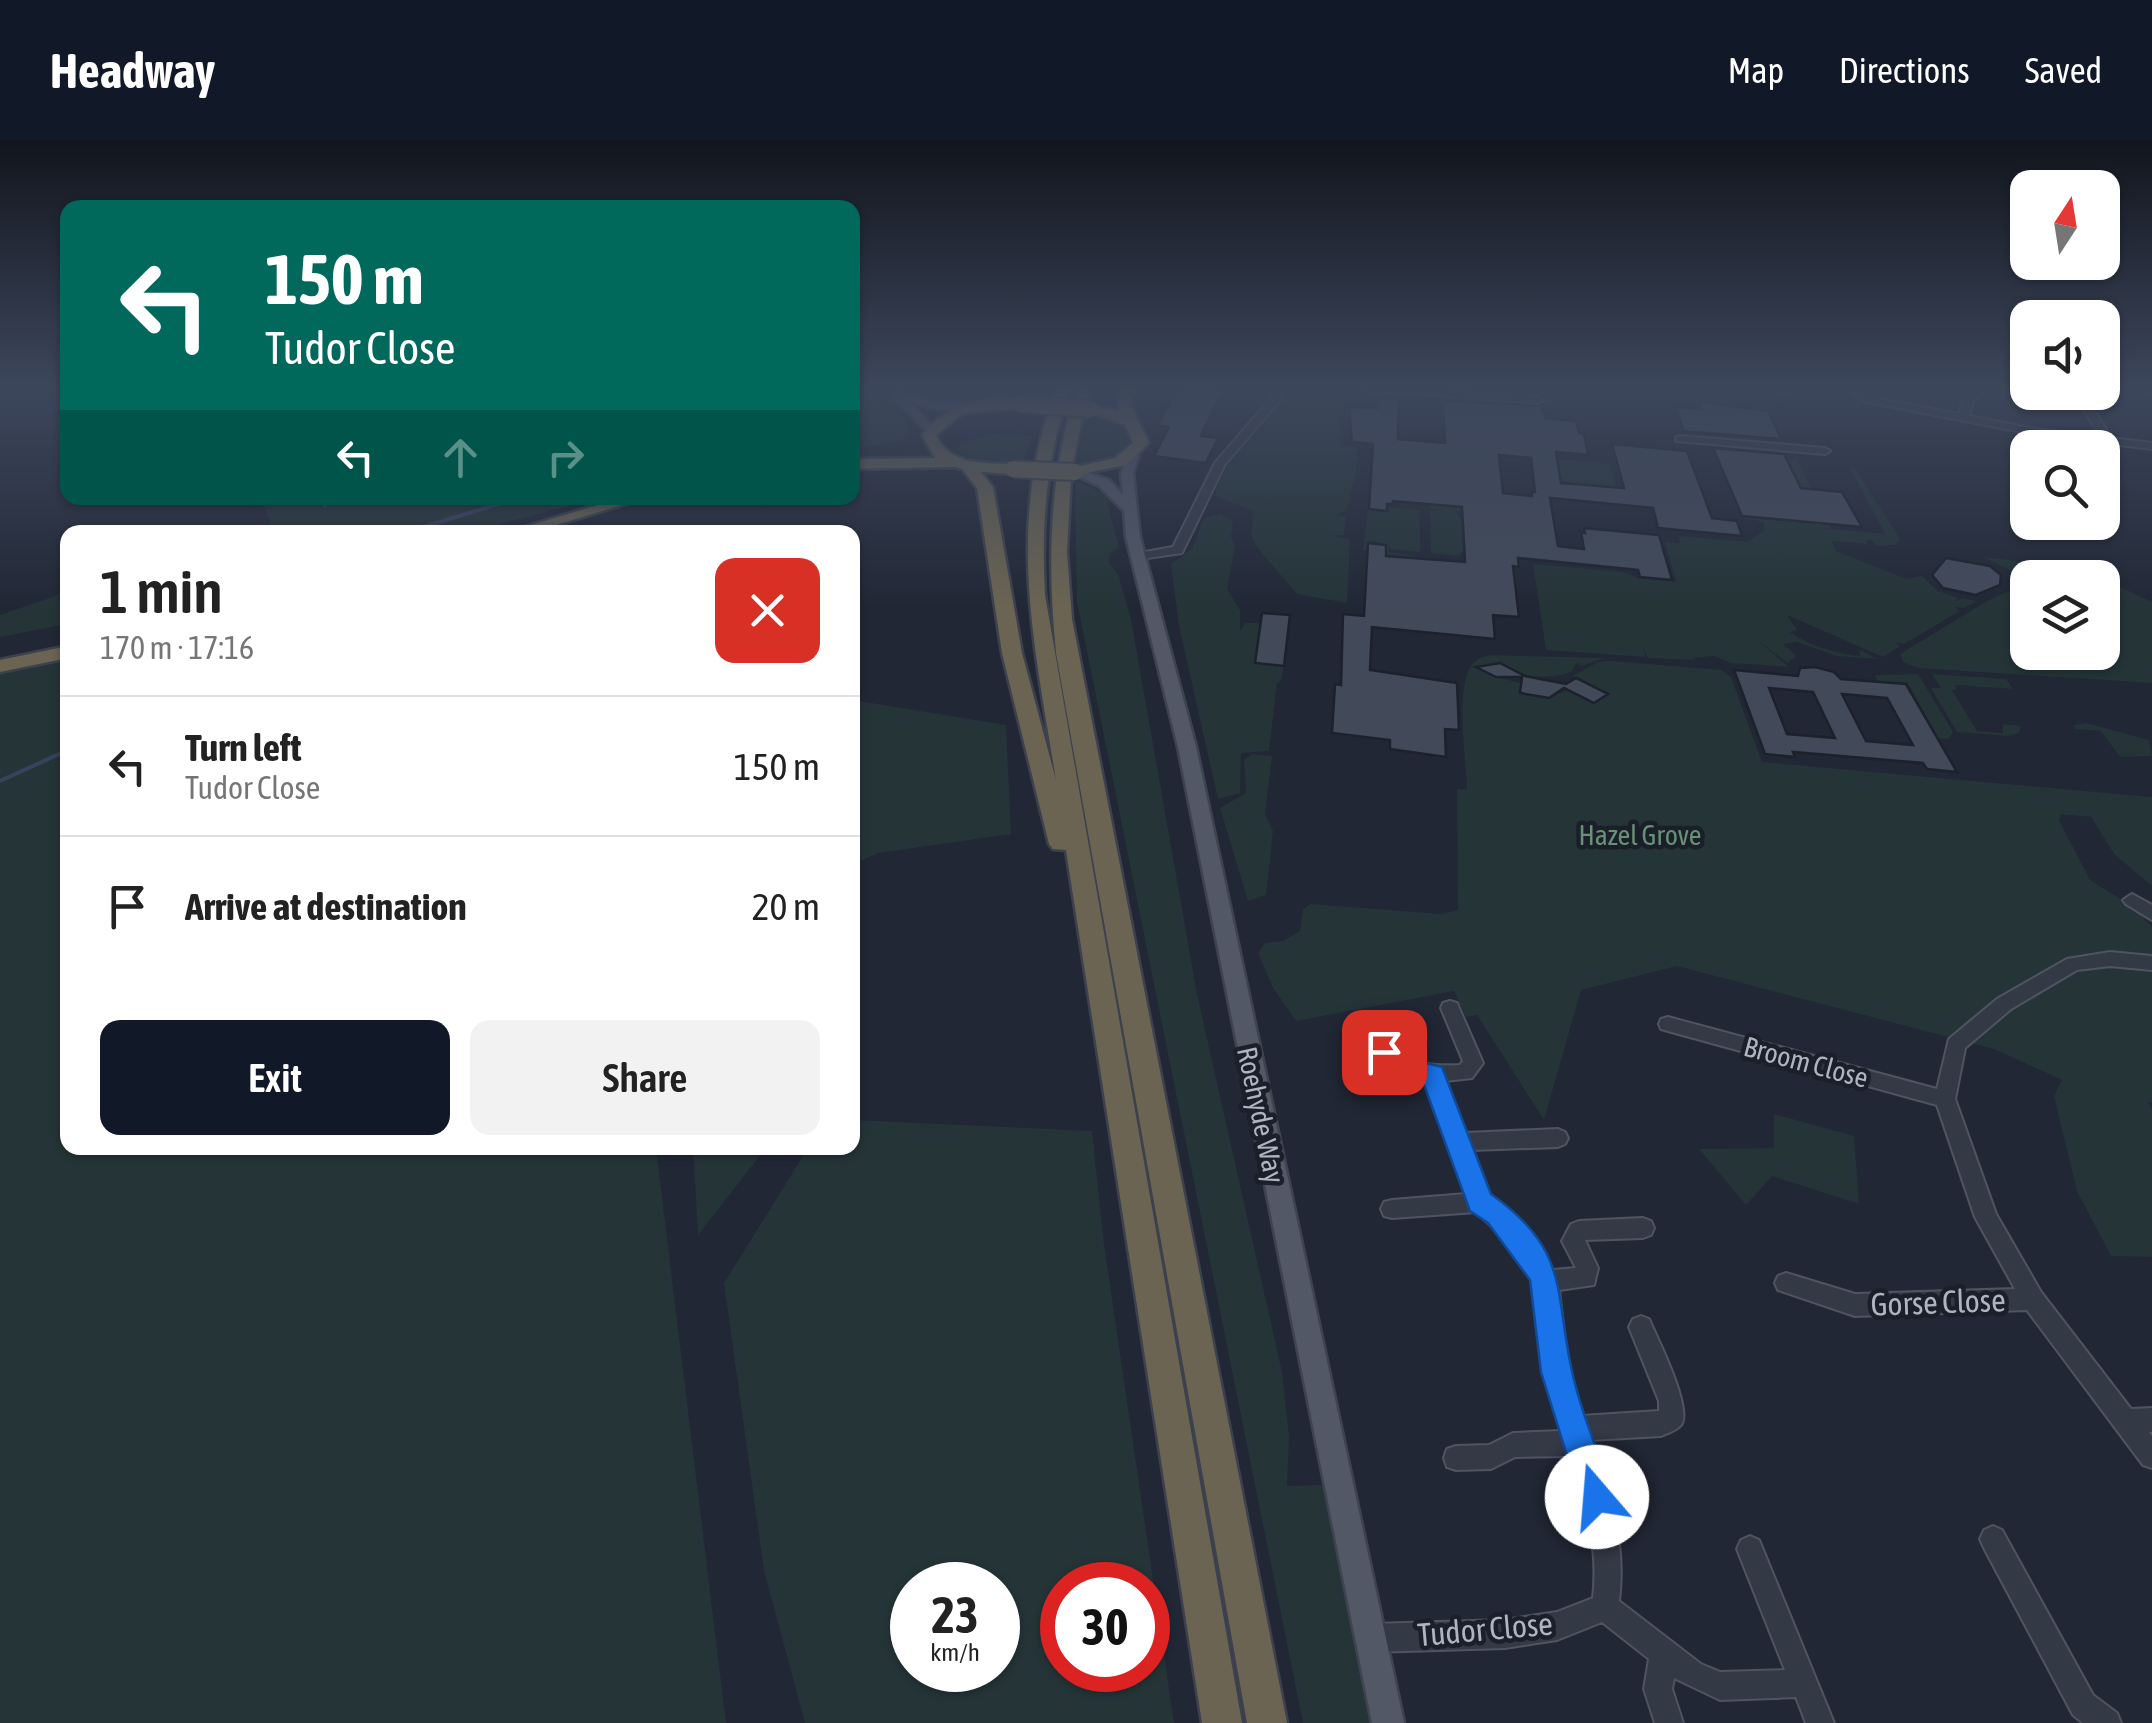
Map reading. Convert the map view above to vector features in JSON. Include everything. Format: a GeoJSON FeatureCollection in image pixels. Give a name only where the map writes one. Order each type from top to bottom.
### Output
{"type":"FeatureCollection","features":[{"type":"Feature","properties":{"kind":"highway"},"geometry":{"type":"LineString","coordinates":[[958,461],[985,488],[1012,653],[1064,856],[1084,900]]}},
{"type":"Feature","properties":{"kind":"highway"},"geometry":{"type":"LineString","coordinates":[[1040,461],[1033,552],[1046,670],[1222,1723]]}},
{"type":"Feature","properties":{"kind":"highway"},"geometry":{"type":"LineString","coordinates":[[1065,461],[1057,544],[1066,654],[1267,1723]]}},
{"type":"Feature","properties":{"kind":"highway"},"geometry":{"type":"LineString","coordinates":[[860,464],[962,463],[1075,472],[1121,461]]}},
{"type":"Feature","properties":{"kind":"highway"},"geometry":{"type":"LineString","coordinates":[[543,525],[622,505]]}},
{"type":"Feature","properties":{"kind":"highway"},"geometry":{"type":"LineString","coordinates":[[565,525],[627,505]]}},
{"type":"Feature","properties":{"kind":"highway"},"geometry":{"type":"LineString","coordinates":[[0,655],[60,643]]}},
{"type":"Feature","properties":{"kind":"highway"},"geometry":{"type":"LineString","coordinates":[[0,666],[60,654]]}},
{"type":"Feature","properties":{"kind":"main road","name":"Roehyde Way"},"geometry":{"type":"LineString","coordinates":[[1131,461],[1127,508],[1187,747],[1388,1723]]}},
{"type":"Feature","properties":{"kind":"main road"},"geometry":{"type":"LineString","coordinates":[[1075,472],[1104,483],[1127,508]]}},
{"type":"Feature","properties":{"kind":"street"},"geometry":{"type":"LineString","coordinates":[[1137,557],[1166,554],[1185,542],[1221,461]]}},
{"type":"Feature","properties":{"kind":"street"},"geometry":{"type":"LineString","coordinates":[[2132,900],[2152,914]]}},
{"type":"Feature","properties":{"kind":"street"},"geometry":{"type":"LineString","coordinates":[[2152,963],[2110,958],[2073,964],[2004,1004],[1956,1044],[1945,1099],[1986,1217],[2034,1299],[2152,1456]]}},
{"type":"Feature","properties":{"kind":"street"},"geometry":{"type":"LineString","coordinates":[[1356,1025],[1375,1027],[1388,1059],[1398,1066],[1433,1074],[1465,1072],[1474,1063],[1450,1008]]}},
{"type":"Feature","properties":{"kind":"street","name":"Broom Close"},"geometry":{"type":"LineString","coordinates":[[1668,1024],[1945,1099]]}},
{"type":"Feature","properties":{"kind":"street"},"geometry":{"type":"LineString","coordinates":[[1433,1074],[1480,1202],[1498,1215],[1538,1262],[1545,1280],[1556,1372],[1608,1544],[1612,1576],[1606,1607],[1664,1655],[1692,1674],[1720,1686],[1804,1682]]}},
{"type":"Feature","properties":{"kind":"street"},"geometry":{"type":"LineString","coordinates":[[1457,1142],[1558,1138]]}},
{"type":"Feature","properties":{"kind":"street"},"geometry":{"type":"LineString","coordinates":[[1392,1209],[1480,1202]]}},
{"type":"Feature","properties":{"kind":"street"},"geometry":{"type":"LineString","coordinates":[[1545,1280],[1586,1278],[1587,1268],[1573,1241],[1579,1231],[1643,1228]]}},
{"type":"Feature","properties":{"kind":"street","name":"Gorse Close"},"geometry":{"type":"LineString","coordinates":[[1786,1283],[1855,1305],[2034,1299]]}},
{"type":"Feature","properties":{"kind":"street"},"geometry":{"type":"LineString","coordinates":[[1456,1458],[1491,1457],[1513,1445],[1661,1424],[1672,1418],[1671,1400],[1641,1328]]}},
{"type":"Feature","properties":{"kind":"street"},"geometry":{"type":"LineString","coordinates":[[2125,1422],[2152,1420]]}},
{"type":"Feature","properties":{"kind":"street"},"geometry":{"type":"LineString","coordinates":[[1993,1539],[2083,1705],[2107,1723]]}},
{"type":"Feature","properties":{"kind":"street"},"geometry":{"type":"LineString","coordinates":[[1750,1549],[1820,1723]]}},
{"type":"Feature","properties":{"kind":"street","name":"Tudor Close"},"geometry":{"type":"LineString","coordinates":[[1372,1638],[1505,1634],[1558,1626],[1606,1607]]}},
{"type":"Feature","properties":{"kind":"street"},"geometry":{"type":"LineString","coordinates":[[1664,1655],[1658,1689],[1669,1723]]}},
{"type":"Feature","properties":{"kind":"green space"},"geometry":{"type":"Polygon","coordinates":[[[984,461],[1024,461],[1023,465],[984,461]]]}},
{"type":"Feature","properties":{"kind":"green space"},"geometry":{"type":"Polygon","coordinates":[[[1074,461],[1101,461],[1098,462],[1073,465],[1074,461]]]}},
{"type":"Feature","properties":{"kind":"green space"},"geometry":{"type":"Polygon","coordinates":[[[1231,461],[1356,461],[1346,510],[1335,516],[1346,516],[1344,535],[1332,536],[1350,539],[1347,603],[1297,594],[1256,546],[1251,535],[1254,511],[1215,496],[1231,461]]]}},
{"type":"Feature","properties":{"kind":"green space"},"geometry":{"type":"Polygon","coordinates":[[[1557,461],[1610,464],[1616,487],[1561,481],[1557,461]]]}},
{"type":"Feature","properties":{"kind":"green space"},"geometry":{"type":"Polygon","coordinates":[[[1789,461],[1797,461],[1831,528],[1811,527],[1885,534],[1849,467],[1855,468],[1900,539],[1896,545],[1876,546],[1872,540],[1866,540],[1867,544],[1832,541],[1836,551],[1907,579],[1922,576],[1938,591],[1958,598],[1955,602],[1962,598],[1977,601],[1964,608],[1955,607],[1960,611],[1904,644],[1894,642],[1900,646],[1883,657],[1787,615],[1797,630],[1790,632],[1807,642],[1850,655],[1860,656],[1860,650],[1878,659],[1837,656],[1797,642],[1783,644],[1797,656],[1787,663],[1758,640],[1789,667],[1732,663],[1714,656],[1693,658],[1696,660],[1648,658],[1643,648],[1646,657],[1546,650],[1533,564],[1623,572],[1638,578],[1676,582],[1665,542],[1680,543],[1679,536],[1746,542],[1764,531],[1764,522],[1737,517],[1797,521],[1803,527],[1801,523],[1821,524],[1789,461]]]}},
{"type":"Feature","properties":{"kind":"green space"},"geometry":{"type":"Polygon","coordinates":[[[1075,480],[1105,494],[1119,547],[1110,554],[1109,563],[1118,574],[1131,619],[1197,994],[1282,1372],[1289,1436],[1287,1486],[1324,1485],[1371,1723],[1303,1723],[1077,602],[1075,480]]]}},
{"type":"Feature","properties":{"kind":"green space"},"geometry":{"type":"Polygon","coordinates":[[[1429,504],[1462,507],[1462,511],[1454,511],[1462,520],[1464,549],[1459,556],[1431,553],[1430,511],[1442,510],[1429,508],[1429,504]]]}},
{"type":"Feature","properties":{"kind":"green space"},"geometry":{"type":"Polygon","coordinates":[[[264,505],[572,505],[497,525],[265,525],[271,523],[264,505]]]}},
{"type":"Feature","properties":{"kind":"green space"},"geometry":{"type":"Polygon","coordinates":[[[1387,507],[1419,510],[1420,552],[1390,549],[1389,545],[1388,552],[1420,557],[1386,556],[1386,545],[1372,540],[1368,550],[1363,550],[1368,510],[1386,512],[1387,507]]]}},
{"type":"Feature","properties":{"kind":"green space"},"geometry":{"type":"Polygon","coordinates":[[[1220,514],[1233,521],[1231,536],[1235,547],[1227,589],[1240,610],[1240,631],[1245,623],[1261,623],[1255,663],[1284,666],[1277,683],[1269,751],[1241,753],[1240,793],[1218,799],[1179,626],[1171,564],[1192,549],[1204,518],[1220,514]]]}},
{"type":"Feature","properties":{"kind":"green space"},"geometry":{"type":"Polygon","coordinates":[[[1983,557],[2010,560],[2010,572],[1983,557]]]}},
{"type":"Feature","properties":{"kind":"green space"},"geometry":{"type":"Polygon","coordinates":[[[2120,587],[2152,602],[2152,683],[1918,668],[1903,662],[1900,654],[2010,591],[2010,670],[2120,670],[2120,587]]]}},
{"type":"Feature","properties":{"kind":"green space"},"geometry":{"type":"Polygon","coordinates":[[[60,594],[60,625],[0,637],[0,615],[60,594]]]}},
{"type":"Feature","properties":{"kind":"green space","name":"Hazel Grove"},"geometry":{"type":"Polygon","coordinates":[[[1491,655],[1604,658],[1582,666],[1576,663],[1571,672],[1551,676],[1515,674],[1514,669],[1504,664],[1489,666],[1496,677],[1521,683],[1520,693],[1548,698],[1568,690],[1593,703],[1607,694],[1572,676],[1598,662],[1722,670],[1731,677],[1762,762],[2152,797],[2152,886],[2114,854],[2091,817],[2061,814],[2059,820],[2090,880],[2133,907],[2152,927],[2152,959],[2144,959],[2152,973],[2152,1102],[2148,1102],[2152,1109],[2152,1257],[2111,1256],[2077,1191],[2054,1096],[2062,1080],[1994,1049],[1677,966],[1581,990],[1544,1120],[1477,1015],[1466,1017],[1454,991],[1296,1021],[1273,988],[1258,953],[1265,943],[1283,941],[1300,931],[1303,909],[1310,904],[1442,914],[1458,910],[1457,789],[1467,790],[1463,692],[1473,663],[1491,655]]]}},
{"type":"Feature","properties":{"kind":"green space"},"geometry":{"type":"Polygon","coordinates":[[[60,657],[60,1155],[657,1155],[726,1723],[0,1723],[0,669],[60,657]]]}},
{"type":"Feature","properties":{"kind":"green space"},"geometry":{"type":"Polygon","coordinates":[[[1918,674],[1953,732],[1949,739],[1909,736],[1937,736],[1910,687],[1878,682],[1875,675],[1918,674]]]}},
{"type":"Feature","properties":{"kind":"green space"},"geometry":{"type":"Polygon","coordinates":[[[1932,674],[2006,679],[2013,689],[1955,685],[1957,690],[1952,690],[1977,731],[2003,733],[2003,724],[2021,726],[2019,733],[2007,736],[1957,732],[1931,688],[1941,688],[1932,674]]]}},
{"type":"Feature","properties":{"kind":"green space"},"geometry":{"type":"Polygon","coordinates":[[[860,701],[1006,725],[1011,834],[878,853],[860,862],[860,701]]]}},
{"type":"Feature","properties":{"kind":"green space"},"geometry":{"type":"Polygon","coordinates":[[[2086,723],[2149,740],[2152,756],[2120,757],[2101,731],[2076,729],[2077,735],[2074,725],[2086,723]]]}},
{"type":"Feature","properties":{"kind":"green space"},"geometry":{"type":"Polygon","coordinates":[[[1252,754],[1272,756],[1265,814],[1273,831],[1266,895],[1248,901],[1220,808],[1246,793],[1244,760],[1252,754]]]}},
{"type":"Feature","properties":{"kind":"green space"},"geometry":{"type":"Polygon","coordinates":[[[1774,1114],[1854,1136],[1859,1204],[1772,1176],[1746,1205],[1699,1149],[1774,1148],[1774,1114]]]}},
{"type":"Feature","properties":{"kind":"green space"},"geometry":{"type":"Polygon","coordinates":[[[860,1120],[1092,1131],[1104,1244],[1150,1562],[1040,1562],[1040,1692],[1169,1692],[1174,1723],[805,1723],[764,1571],[724,1283],[804,1155],[860,1155],[860,1120]]]}},
{"type":"Feature","properties":{"kind":"green space"},"geometry":{"type":"Polygon","coordinates":[[[693,1155],[761,1155],[698,1235],[693,1155]]]}},
{"type":"Feature","properties":{"kind":"building"},"geometry":{"type":"Polygon","coordinates":[[[1372,461],[1500,461],[1503,493],[1532,496],[1535,492],[1531,461],[1557,461],[1561,483],[1624,488],[1617,461],[1691,461],[1712,518],[1737,521],[1742,536],[1658,528],[1653,508],[1550,498],[1558,546],[1584,549],[1584,528],[1659,535],[1672,580],[1640,577],[1638,570],[1518,558],[1519,567],[1513,566],[1519,617],[1493,615],[1495,639],[1372,627],[1370,670],[1457,683],[1459,730],[1445,729],[1446,757],[1390,749],[1390,740],[1332,733],[1335,684],[1341,685],[1343,614],[1364,616],[1368,543],[1386,545],[1386,556],[1465,562],[1462,507],[1393,501],[1387,504],[1387,511],[1369,509],[1372,461]]]}},
{"type":"Feature","properties":{"kind":"building"},"geometry":{"type":"Polygon","coordinates":[[[1718,461],[1787,461],[1801,488],[1842,492],[1862,527],[1742,516],[1718,461]]]}},
{"type":"Feature","properties":{"kind":"building"},"geometry":{"type":"Polygon","coordinates":[[[1946,558],[1990,566],[2001,575],[2000,585],[1976,595],[1943,588],[1932,575],[1946,558]]]}},
{"type":"Feature","properties":{"kind":"building"},"geometry":{"type":"Polygon","coordinates":[[[1262,613],[1290,615],[1284,666],[1255,663],[1262,613]]]}},
{"type":"Feature","properties":{"kind":"building"},"geometry":{"type":"Polygon","coordinates":[[[1500,663],[1525,676],[1566,684],[1576,678],[1608,694],[1594,703],[1564,688],[1549,698],[1520,693],[1522,677],[1496,677],[1476,667],[1500,663]]]}},
{"type":"Feature","properties":{"kind":"building"},"geometry":{"type":"Polygon","coordinates":[[[1800,668],[1834,672],[1841,679],[1906,684],[1957,772],[1927,769],[1923,763],[1793,752],[1795,757],[1765,754],[1734,670],[1798,676],[1800,668]],[[1769,688],[1787,734],[1835,738],[1813,692],[1769,688]],[[1842,694],[1866,741],[1913,745],[1887,698],[1842,694]]]}},
{"type":"Feature","properties":{"kind":"waterway"},"geometry":{"type":"LineString","coordinates":[[430,525],[495,505]]}},
{"type":"Feature","properties":{"kind":"waterway"},"geometry":{"type":"LineString","coordinates":[[0,781],[60,754]]}},
{"type":"Feature","properties":{"kind":"route"},"geometry":{"type":"LineString","coordinates":[[1384,1052],[1398,1066],[1433,1074],[1480,1202],[1498,1215],[1538,1262],[1545,1280],[1556,1372],[1597,1497]]}}]}
